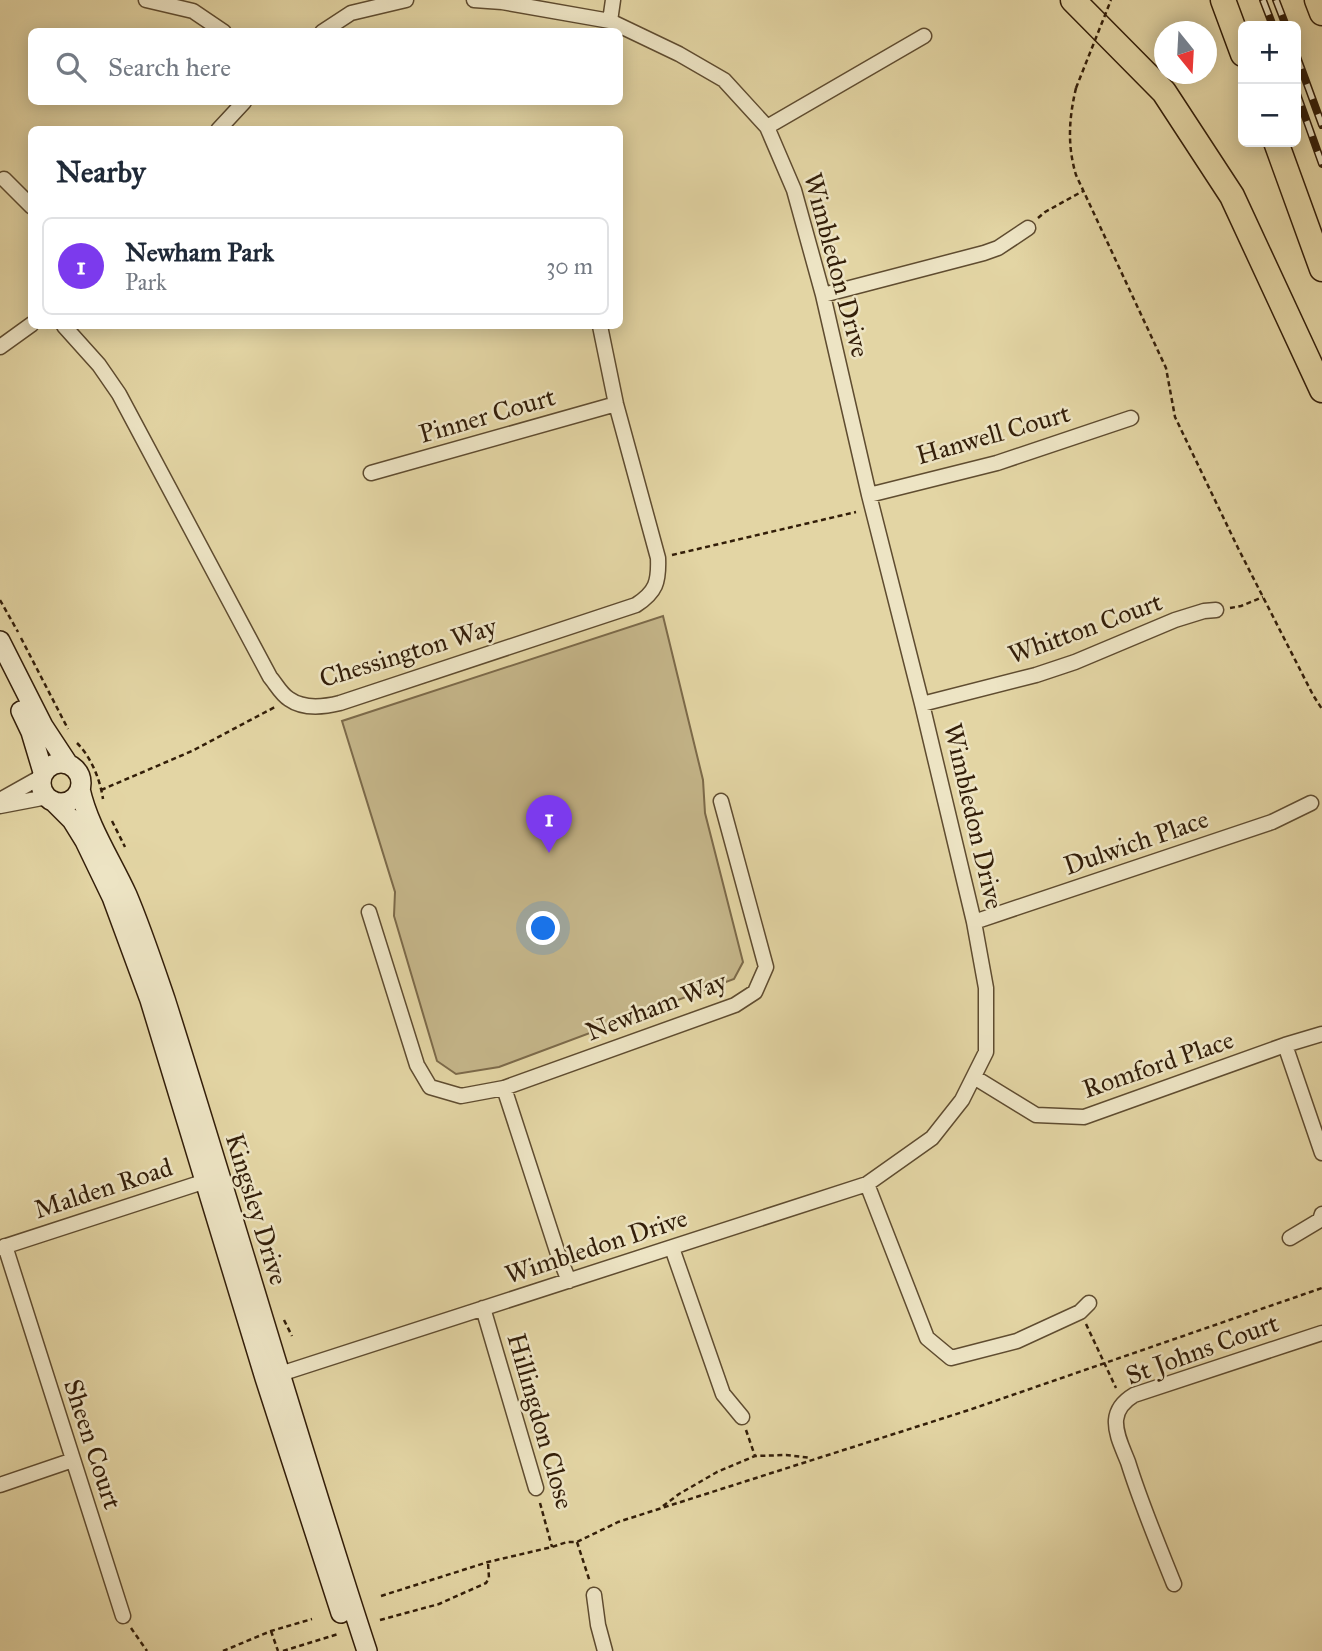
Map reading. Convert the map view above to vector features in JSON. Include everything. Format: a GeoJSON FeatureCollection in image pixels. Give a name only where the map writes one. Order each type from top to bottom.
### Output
{"type":"FeatureCollection","features":[{"type":"Feature","properties":{"kind":"highway"},"geometry":{"type":"LineString","coordinates":[[1073,0],[1164,92],[1232,196],[1322,390]]}},
{"type":"Feature","properties":{"kind":"highway"},"geometry":{"type":"LineString","coordinates":[[1223,0],[1238,40]]}},
{"type":"Feature","properties":{"kind":"highway"},"geometry":{"type":"LineString","coordinates":[[1317,0],[1322,13]]}},
{"type":"Feature","properties":{"kind":"highway"},"geometry":{"type":"LineString","coordinates":[[1278,147],[1322,270]]}},
{"type":"Feature","properties":{"kind":"main road"},"geometry":{"type":"LineString","coordinates":[[0,642],[43,726],[68,764]]}},
{"type":"Feature","properties":{"kind":"main road"},"geometry":{"type":"LineString","coordinates":[[0,670],[31,732],[42,775],[41,788],[50,799],[66,802],[80,789],[78,771],[63,762],[52,765],[42,775]]}},
{"type":"Feature","properties":{"kind":"main road","name":"Kingsley Drive"},"geometry":{"type":"LineString","coordinates":[[80,789],[84,806],[127,896],[159,982],[353,1651]]}},
{"type":"Feature","properties":{"kind":"main road","name":"Kingsley Drive"},"geometry":{"type":"LineString","coordinates":[[50,799],[72,820],[112,897],[214,1179]]}},
{"type":"Feature","properties":{"kind":"main road","name":"Kingsley Drive"},"geometry":{"type":"LineString","coordinates":[[272,1376],[367,1651]]}},
{"type":"Feature","properties":{"kind":"street"},"geometry":{"type":"LineString","coordinates":[[146,0],[193,11],[218,28]]}},
{"type":"Feature","properties":{"kind":"street"},"geometry":{"type":"LineString","coordinates":[[328,28],[351,13],[406,0]]}},
{"type":"Feature","properties":{"kind":"street","name":"Wimbledon Drive"},"geometry":{"type":"LineString","coordinates":[[272,1376],[867,1184],[932,1138],[962,1100],[986,1052],[986,988],[974,922],[870,501],[823,295],[794,190],[767,127],[724,80],[679,54],[610,21],[502,2],[474,0]]}},
{"type":"Feature","properties":{"kind":"street"},"geometry":{"type":"LineString","coordinates":[[610,21],[613,0]]}},
{"type":"Feature","properties":{"kind":"street"},"geometry":{"type":"LineString","coordinates":[[767,127],[924,36]]}},
{"type":"Feature","properties":{"kind":"street"},"geometry":{"type":"LineString","coordinates":[[222,126],[241,105]]}},
{"type":"Feature","properties":{"kind":"street"},"geometry":{"type":"LineString","coordinates":[[4,179],[28,203]]}},
{"type":"Feature","properties":{"kind":"street"},"geometry":{"type":"LineString","coordinates":[[823,295],[984,253],[998,248],[1028,228]]}},
{"type":"Feature","properties":{"kind":"street"},"geometry":{"type":"LineString","coordinates":[[0,347],[28,327]]}},
{"type":"Feature","properties":{"kind":"street","name":"Chessington Way"},"geometry":{"type":"LineString","coordinates":[[67,329],[99,365],[119,394],[270,677],[289,699],[316,707],[340,703],[636,605],[646,598],[656,585],[658,558],[616,404],[601,329]]}},
{"type":"Feature","properties":{"kind":"street","name":"Pinner Court"},"geometry":{"type":"LineString","coordinates":[[370,473],[616,404]]}},
{"type":"Feature","properties":{"kind":"street","name":"Hanwell Court"},"geometry":{"type":"LineString","coordinates":[[870,501],[997,463],[1131,418]]}},
{"type":"Feature","properties":{"kind":"street","name":"Whitton Court"},"geometry":{"type":"LineString","coordinates":[[922,704],[1036,675],[1095,654],[1175,620],[1216,610]]}},
{"type":"Feature","properties":{"kind":"street"},"geometry":{"type":"LineString","coordinates":[[0,800],[42,775]]}},
{"type":"Feature","properties":{"kind":"street"},"geometry":{"type":"LineString","coordinates":[[0,806],[50,799]]}},
{"type":"Feature","properties":{"kind":"street","name":"Newham Way"},"geometry":{"type":"LineString","coordinates":[[369,912],[417,1065],[430,1087],[461,1096],[504,1088],[736,1005],[755,992],[766,967],[721,801]]}},
{"type":"Feature","properties":{"kind":"street","name":"Dulwich Place"},"geometry":{"type":"LineString","coordinates":[[974,922],[1272,822],[1311,803]]}},
{"type":"Feature","properties":{"kind":"street","name":"Romford Place"},"geometry":{"type":"LineString","coordinates":[[974,1077],[1036,1115],[1084,1117],[1322,1034]]}},
{"type":"Feature","properties":{"kind":"street"},"geometry":{"type":"LineString","coordinates":[[1285,1045],[1322,1153]]}},
{"type":"Feature","properties":{"kind":"street"},"geometry":{"type":"LineString","coordinates":[[504,1088],[569,1281]]}},
{"type":"Feature","properties":{"kind":"street","name":"Malden Road"},"geometry":{"type":"LineString","coordinates":[[2,1247],[214,1179]]}},
{"type":"Feature","properties":{"kind":"street"},"geometry":{"type":"LineString","coordinates":[[867,1184],[927,1338],[951,1359],[1017,1341],[1084,1308]]}},
{"type":"Feature","properties":{"kind":"street"},"geometry":{"type":"LineString","coordinates":[[1290,1238],[1320,1220],[1322,1214]]}},
{"type":"Feature","properties":{"kind":"street","name":"Sheen Court"},"geometry":{"type":"LineString","coordinates":[[2,1247],[123,1616]]}},
{"type":"Feature","properties":{"kind":"street"},"geometry":{"type":"LineString","coordinates":[[672,1248],[723,1394],[742,1417]]}},
{"type":"Feature","properties":{"kind":"street","name":"Hillingdon Close"},"geometry":{"type":"LineString","coordinates":[[483,1308],[536,1488]]}},
{"type":"Feature","properties":{"kind":"street","name":"St Johns Court"},"geometry":{"type":"LineString","coordinates":[[1174,1584],[1140,1501],[1117,1429],[1117,1416],[1123,1403],[1134,1395],[1322,1333]]}},
{"type":"Feature","properties":{"kind":"street"},"geometry":{"type":"LineString","coordinates":[[0,1485],[73,1460]]}},
{"type":"Feature","properties":{"kind":"street"},"geometry":{"type":"LineString","coordinates":[[594,1595],[605,1651]]}},
{"type":"Feature","properties":{"kind":"path"},"geometry":{"type":"LineString","coordinates":[[1111,0],[1076,88],[1070,113],[1069,140],[1073,166],[1166,368],[1175,417],[1312,695],[1322,709]]}},
{"type":"Feature","properties":{"kind":"path"},"geometry":{"type":"LineString","coordinates":[[1028,228],[1045,212],[1083,191]]}},
{"type":"Feature","properties":{"kind":"path"},"geometry":{"type":"LineString","coordinates":[[658,558],[870,501]]}},
{"type":"Feature","properties":{"kind":"path"},"geometry":{"type":"LineString","coordinates":[[1216,610],[1241,606],[1263,597]]}},
{"type":"Feature","properties":{"kind":"path"},"geometry":{"type":"LineString","coordinates":[[0,600],[68,729]]}},
{"type":"Feature","properties":{"kind":"path"},"geometry":{"type":"LineString","coordinates":[[74,739],[88,753],[102,790],[192,751],[289,699]]}},
{"type":"Feature","properties":{"kind":"path"},"geometry":{"type":"LineString","coordinates":[[381,1596],[488,1562],[576,1542],[618,1522],[969,1410],[1322,1287]]}},
{"type":"Feature","properties":{"kind":"path"},"geometry":{"type":"LineString","coordinates":[[1084,1308],[1123,1403]]}},
{"type":"Feature","properties":{"kind":"path"},"geometry":{"type":"LineString","coordinates":[[742,1417],[755,1457]]}},
{"type":"Feature","properties":{"kind":"path"},"geometry":{"type":"LineString","coordinates":[[661,1508],[717,1472],[755,1457],[786,1455],[814,1458]]}},
{"type":"Feature","properties":{"kind":"path","name":"Hillingdon Close"},"geometry":{"type":"LineString","coordinates":[[536,1488],[552,1547]]}},
{"type":"Feature","properties":{"kind":"path"},"geometry":{"type":"LineString","coordinates":[[576,1542],[594,1595]]}},
{"type":"Feature","properties":{"kind":"path"},"geometry":{"type":"LineString","coordinates":[[380,1620],[439,1604],[486,1583],[489,1578],[488,1562]]}},
{"type":"Feature","properties":{"kind":"path"},"geometry":{"type":"LineString","coordinates":[[123,1616],[147,1651]]}},
{"type":"Feature","properties":{"kind":"path"},"geometry":{"type":"LineString","coordinates":[[223,1651],[271,1631],[312,1619]]}},
{"type":"Feature","properties":{"kind":"path"},"geometry":{"type":"LineString","coordinates":[[271,1631],[281,1651],[338,1634]]}},
{"type":"Feature","properties":{"kind":"shaded area"},"geometry":{"type":"Polygon","coordinates":[[[663,616],[703,780],[705,813],[743,962],[734,979],[499,1067],[456,1074],[437,1061],[394,916],[395,892],[342,721],[663,616]]]}},
{"type":"Feature","properties":{"kind":"railway"},"geometry":{"type":"LineString","coordinates":[[1263,0],[1271,21]]}},
{"type":"Feature","properties":{"kind":"railway"},"geometry":{"type":"LineString","coordinates":[[1276,0],[1284,21]]}},
{"type":"Feature","properties":{"kind":"railway"},"geometry":{"type":"LineString","coordinates":[[1301,68],[1322,125]]}},
{"type":"Feature","properties":{"kind":"railway"},"geometry":{"type":"LineString","coordinates":[[1301,105],[1322,164]]}},
{"type":"Feature","properties":{"kind":"place","name":"Newham Park"},"geometry":{"type":"Point","coordinates":[549,853]}}]}
